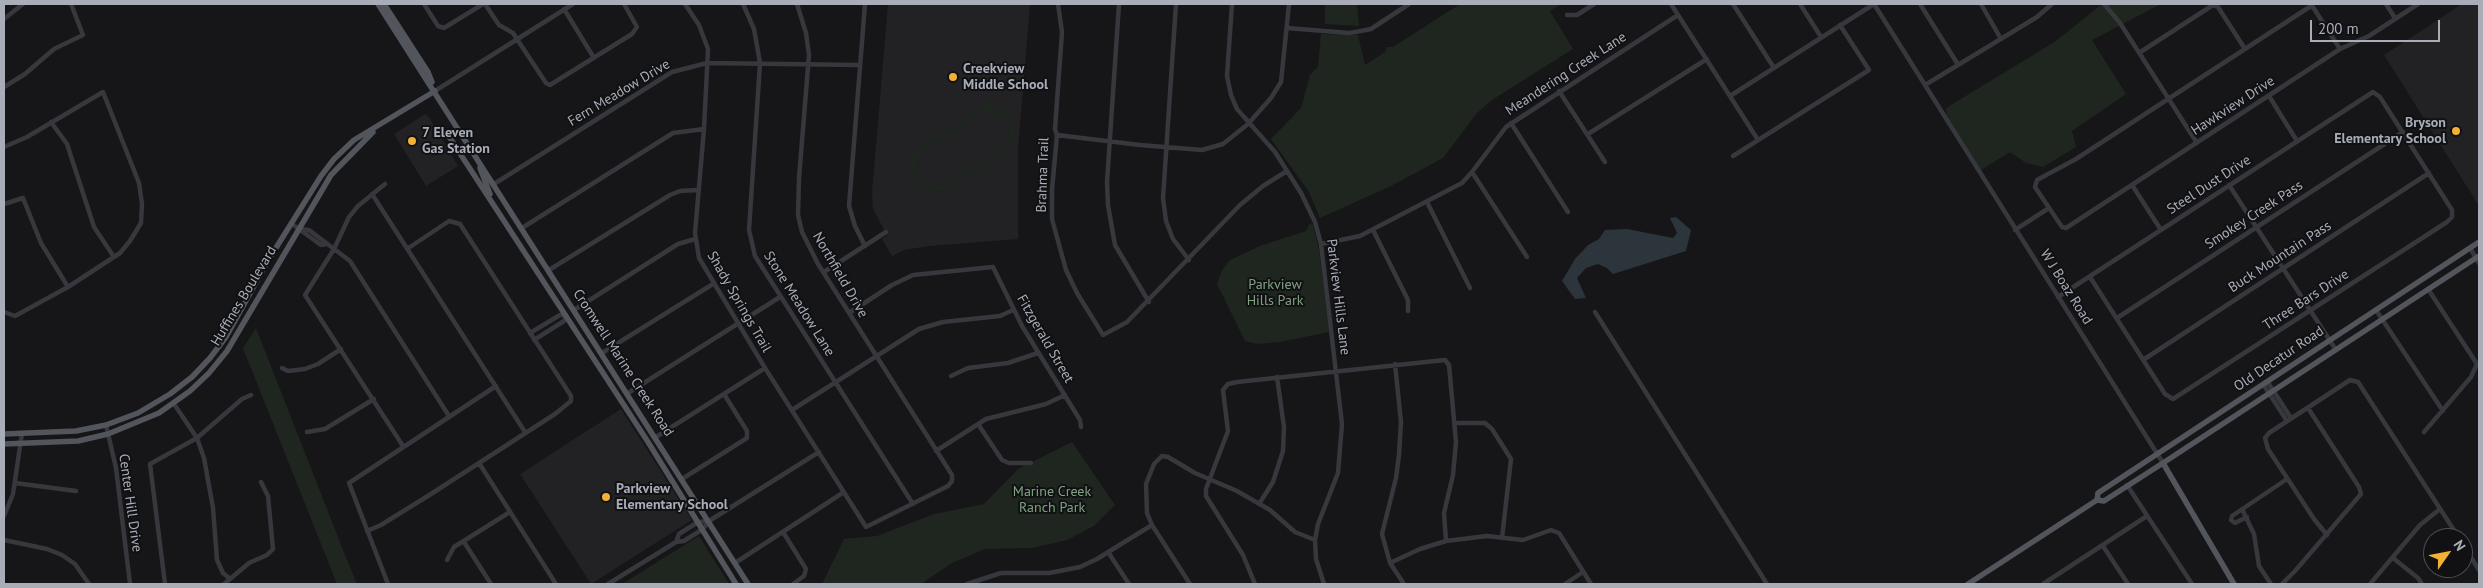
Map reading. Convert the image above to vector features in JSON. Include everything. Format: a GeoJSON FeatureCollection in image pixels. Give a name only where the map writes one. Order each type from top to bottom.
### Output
{"type":"FeatureCollection","features":[{"type":"Feature","properties":{"kind":"main road","name":"Cromwell Marine Creek Road"},"geometry":{"type":"LineString","coordinates":[[378,4],[628,393],[748,584]]}},
{"type":"Feature","properties":{"kind":"main road","name":"Cromwell Marine Creek Road"},"geometry":{"type":"LineString","coordinates":[[384,4],[428,72],[435,91]]}},
{"type":"Feature","properties":{"kind":"main road","name":"Huffines Boulevard"},"geometry":{"type":"LineString","coordinates":[[4,434],[76,431],[106,425],[138,414],[192,377],[210,358],[226,336],[256,281],[320,176],[334,158],[354,140],[435,91]]}},
{"type":"Feature","properties":{"kind":"main road","name":"Huffines Boulevard"},"geometry":{"type":"LineString","coordinates":[[4,444],[78,441],[108,434],[134,425],[174,404],[209,373],[227,351],[274,268],[300,229],[331,175],[380,125]]}},
{"type":"Feature","properties":{"kind":"main road","name":"Cromwell Marine Creek Road"},"geometry":{"type":"LineString","coordinates":[[448,135],[648,442],[736,584]]}},
{"type":"Feature","properties":{"kind":"main road","name":"Cromwell Marine Creek Road"},"geometry":{"type":"LineString","coordinates":[[476,156],[494,203]]}},
{"type":"Feature","properties":{"kind":"main road","name":"Old Decatur Road"},"geometry":{"type":"LineString","coordinates":[[2097,500],[2098,493],[2479,242]]}},
{"type":"Feature","properties":{"kind":"main road","name":"Old Decatur Road"},"geometry":{"type":"LineString","coordinates":[[1972,583],[2097,500],[2104,501],[2428,289],[2478,259]]}},
{"type":"Feature","properties":{"kind":"main road"},"geometry":{"type":"LineString","coordinates":[[566,315],[574,310]]}},
{"type":"Feature","properties":{"kind":"main road"},"geometry":{"type":"LineString","coordinates":[[648,442],[656,437]]}},
{"type":"Feature","properties":{"kind":"main road","name":"W J Boaz Road"},"geometry":{"type":"LineString","coordinates":[[2163,463],[2234,584]]}},
{"type":"Feature","properties":{"kind":"street"},"geometry":{"type":"LineString","coordinates":[[4,19],[23,4]]}},
{"type":"Feature","properties":{"kind":"street"},"geometry":{"type":"LineString","coordinates":[[4,87],[25,74],[54,49],[83,35],[71,4]]}},
{"type":"Feature","properties":{"kind":"street"},"geometry":{"type":"LineString","coordinates":[[424,4],[441,28],[446,28],[484,4],[499,25],[512,31],[546,83],[550,86],[636,29],[634,20],[624,4]]}},
{"type":"Feature","properties":{"kind":"street"},"geometry":{"type":"LineString","coordinates":[[435,91],[572,4]]}},
{"type":"Feature","properties":{"kind":"street","name":"Shady Springs Trail"},"geometry":{"type":"LineString","coordinates":[[685,4],[704,37],[708,49],[695,239],[699,258],[765,368],[866,527],[913,504]]}},
{"type":"Feature","properties":{"kind":"street","name":"Stone Meadow Lane"},"geometry":{"type":"LineString","coordinates":[[743,4],[754,29],[760,63],[749,230],[755,256],[913,504]]}},
{"type":"Feature","properties":{"kind":"street","name":"Northfield Drive"},"geometry":{"type":"LineString","coordinates":[[797,4],[806,33],[808,63],[798,215],[808,248],[952,475],[952,481],[934,494],[913,504]]}},
{"type":"Feature","properties":{"kind":"street"},"geometry":{"type":"LineString","coordinates":[[865,4],[849,206],[855,226],[865,246]]}},
{"type":"Feature","properties":{"kind":"street","name":"Brahma Trail"},"geometry":{"type":"LineString","coordinates":[[1058,4],[1062,32],[1055,128],[1057,135],[1052,190],[1052,219],[1066,270],[1077,293],[1103,335],[1127,322],[1149,302]]}},
{"type":"Feature","properties":{"kind":"street"},"geometry":{"type":"LineString","coordinates":[[1119,4],[1107,182],[1110,226],[1115,245],[1126,267],[1149,302],[1240,205],[1263,186],[1287,171]]}},
{"type":"Feature","properties":{"kind":"street"},"geometry":{"type":"LineString","coordinates":[[1176,4],[1162,198],[1166,221],[1173,239],[1189,260]]}},
{"type":"Feature","properties":{"kind":"street","name":"Parkview Hills Lane"},"geometry":{"type":"LineString","coordinates":[[1232,4],[1227,76],[1237,109],[1248,124],[1268,143],[1304,198],[1315,222],[1321,244],[1342,424],[1340,458],[1334,486],[1318,524],[1315,540],[1316,559],[1324,584]]}},
{"type":"Feature","properties":{"kind":"street"},"geometry":{"type":"LineString","coordinates":[[1057,135],[1111,142],[1210,149],[1230,140],[1248,124],[1271,98],[1282,82],[1289,4]]}},
{"type":"Feature","properties":{"kind":"street"},"geometry":{"type":"LineString","coordinates":[[1287,28],[1349,33],[1361,32],[1371,29],[1410,4]]}},
{"type":"Feature","properties":{"kind":"street"},"geometry":{"type":"LineString","coordinates":[[1567,15],[1577,15],[1594,4]]}},
{"type":"Feature","properties":{"kind":"street"},"geometry":{"type":"LineString","coordinates":[[1671,4],[1758,140]]}},
{"type":"Feature","properties":{"kind":"street"},"geometry":{"type":"LineString","coordinates":[[1733,4],[1774,68]]}},
{"type":"Feature","properties":{"kind":"street"},"geometry":{"type":"LineString","coordinates":[[1800,4],[1821,38]]}},
{"type":"Feature","properties":{"kind":"street"},"geometry":{"type":"LineString","coordinates":[[1730,96],[1874,4]]}},
{"type":"Feature","properties":{"kind":"street","name":"W J Boaz Road"},"geometry":{"type":"LineString","coordinates":[[1874,4],[2163,463]]}},
{"type":"Feature","properties":{"kind":"street"},"geometry":{"type":"LineString","coordinates":[[1920,4],[1957,64]]}},
{"type":"Feature","properties":{"kind":"street"},"geometry":{"type":"LineString","coordinates":[[1981,4],[2001,39]]}},
{"type":"Feature","properties":{"kind":"street"},"geometry":{"type":"LineString","coordinates":[[1925,85],[2037,17],[2052,4]]}},
{"type":"Feature","properties":{"kind":"street"},"geometry":{"type":"LineString","coordinates":[[2104,4],[2139,52],[2197,143]]}},
{"type":"Feature","properties":{"kind":"street"},"geometry":{"type":"LineString","coordinates":[[2386,4],[2395,18]]}},
{"type":"Feature","properties":{"kind":"street","name":"Hawkview Drive"},"geometry":{"type":"LineString","coordinates":[[2049,208],[2063,228],[2340,49],[2364,38],[2418,4]]}},
{"type":"Feature","properties":{"kind":"street"},"geometry":{"type":"LineString","coordinates":[[2139,52],[2215,5],[2245,49]]}},
{"type":"Feature","properties":{"kind":"street"},"geometry":{"type":"LineString","coordinates":[[2016,230],[2049,208],[2034,183],[2046,174],[2076,159],[2311,5],[2340,49]]}},
{"type":"Feature","properties":{"kind":"street"},"geometry":{"type":"LineString","coordinates":[[564,9],[594,58]]}},
{"type":"Feature","properties":{"kind":"street","name":"Meandering Creek Lane"},"geometry":{"type":"LineString","coordinates":[[1321,244],[1352,238],[1373,230],[1462,183],[1502,130],[1511,122],[1678,15]]}},
{"type":"Feature","properties":{"kind":"street"},"geometry":{"type":"LineString","coordinates":[[1733,156],[1869,70],[1840,25]]}},
{"type":"Feature","properties":{"kind":"street"},"geometry":{"type":"LineString","coordinates":[[1588,134],[1707,59]]}},
{"type":"Feature","properties":{"kind":"street","name":"Fern Meadow Drive"},"geometry":{"type":"LineString","coordinates":[[494,184],[672,72],[707,63],[860,65]]}},
{"type":"Feature","properties":{"kind":"street"},"geometry":{"type":"LineString","coordinates":[[1559,91],[1605,162]]}},
{"type":"Feature","properties":{"kind":"street"},"geometry":{"type":"LineString","coordinates":[[4,147],[27,137],[103,92],[139,183],[142,204],[141,222],[130,242],[114,257],[68,287],[15,316],[4,312]]}},
{"type":"Feature","properties":{"kind":"street","name":"Steel Dust Drive"},"geometry":{"type":"LineString","coordinates":[[2058,297],[2373,92],[2380,97],[2403,132]]}},
{"type":"Feature","properties":{"kind":"street"},"geometry":{"type":"LineString","coordinates":[[2269,96],[2297,141]]}},
{"type":"Feature","properties":{"kind":"street"},"geometry":{"type":"LineString","coordinates":[[52,122],[67,144],[94,227],[114,257]]}},
{"type":"Feature","properties":{"kind":"street"},"geometry":{"type":"LineString","coordinates":[[1511,122],[1568,212]]}},
{"type":"Feature","properties":{"kind":"street"},"geometry":{"type":"LineString","coordinates":[[522,228],[673,132],[704,129]]}},
{"type":"Feature","properties":{"kind":"street"},"geometry":{"type":"LineString","coordinates":[[2403,132],[2429,173]]}},
{"type":"Feature","properties":{"kind":"street","name":"Smokey Creek Pass"},"geometry":{"type":"LineString","coordinates":[[2117,318],[2403,132]]}},
{"type":"Feature","properties":{"kind":"street"},"geometry":{"type":"LineString","coordinates":[[1472,172],[1527,257]]}},
{"type":"Feature","properties":{"kind":"street","name":"Three Bars Drive"},"geometry":{"type":"LineString","coordinates":[[2143,360],[2170,399],[2178,396],[2447,222],[2452,216],[2452,210],[2429,173]]}},
{"type":"Feature","properties":{"kind":"street","name":"Buck Mountain Pass"},"geometry":{"type":"LineString","coordinates":[[2143,360],[2429,173]]}},
{"type":"Feature","properties":{"kind":"street"},"geometry":{"type":"LineString","coordinates":[[385,184],[358,206],[349,217],[334,249],[305,296],[403,446]]}},
{"type":"Feature","properties":{"kind":"street"},"geometry":{"type":"LineString","coordinates":[[2132,185],[2161,230]]}},
{"type":"Feature","properties":{"kind":"street"},"geometry":{"type":"LineString","coordinates":[[2229,185],[2336,350]]}},
{"type":"Feature","properties":{"kind":"street"},"geometry":{"type":"LineString","coordinates":[[549,270],[670,195],[680,191],[698,190]]}},
{"type":"Feature","properties":{"kind":"street"},"geometry":{"type":"LineString","coordinates":[[372,194],[525,432]]}},
{"type":"Feature","properties":{"kind":"street"},"geometry":{"type":"LineString","coordinates":[[4,204],[23,198],[41,243],[68,287]]}},
{"type":"Feature","properties":{"kind":"street"},"geometry":{"type":"LineString","coordinates":[[1427,202],[1470,288]]}},
{"type":"Feature","properties":{"kind":"street"},"geometry":{"type":"LineString","coordinates":[[368,531],[398,515],[572,401],[571,396],[457,221],[449,221],[408,249]]}},
{"type":"Feature","properties":{"kind":"street"},"geometry":{"type":"LineString","coordinates":[[292,224],[300,229],[309,230],[334,249],[354,268],[448,416]]}},
{"type":"Feature","properties":{"kind":"street"},"geometry":{"type":"LineString","coordinates":[[1373,230],[1408,300],[1408,311]]}},
{"type":"Feature","properties":{"kind":"street"},"geometry":{"type":"LineString","coordinates":[[824,272],[886,232]]}},
{"type":"Feature","properties":{"kind":"street"},"geometry":{"type":"LineString","coordinates":[[574,310],[678,244],[695,239]]}},
{"type":"Feature","properties":{"kind":"street"},"geometry":{"type":"LineString","coordinates":[[2470,248],[2478,259]]}},
{"type":"Feature","properties":{"kind":"street","name":"Fitzgerald Street"},"geometry":{"type":"LineString","coordinates":[[849,314],[892,285],[913,276],[991,266],[995,269],[1013,310],[1080,420],[1081,427]]}},
{"type":"Feature","properties":{"kind":"street"},"geometry":{"type":"LineString","coordinates":[[2090,277],[2143,360]]}},
{"type":"Feature","properties":{"kind":"street"},"geometry":{"type":"LineString","coordinates":[[602,353],[713,284]]}},
{"type":"Feature","properties":{"kind":"street"},"geometry":{"type":"LineString","coordinates":[[2424,432],[2471,377],[2477,364],[2428,289]]}},
{"type":"Feature","properties":{"kind":"street"},"geometry":{"type":"LineString","coordinates":[[628,393],[780,297]]}},
{"type":"Feature","properties":{"kind":"street"},"geometry":{"type":"LineString","coordinates":[[792,410],[924,326],[1000,316],[1013,310]]}},
{"type":"Feature","properties":{"kind":"street"},"geometry":{"type":"LineString","coordinates":[[2376,310],[2443,411]]}},
{"type":"Feature","properties":{"kind":"street"},"geometry":{"type":"LineString","coordinates":[[1595,312],[1767,584]]}},
{"type":"Feature","properties":{"kind":"street"},"geometry":{"type":"LineString","coordinates":[[530,333],[560,314],[566,315],[564,321],[534,340]]}},
{"type":"Feature","properties":{"kind":"street"},"geometry":{"type":"LineString","coordinates":[[282,368],[288,371],[305,369],[318,364],[341,349]]}},
{"type":"Feature","properties":{"kind":"street"},"geometry":{"type":"LineString","coordinates":[[951,376],[968,368],[1008,364],[1038,352]]}},
{"type":"Feature","properties":{"kind":"street"},"geometry":{"type":"LineString","coordinates":[[1255,584],[1243,555],[1206,496],[1209,479],[1228,431],[1224,386],[1237,382],[1443,359],[1447,362],[1456,423],[1453,475],[1444,520],[1446,541]]}},
{"type":"Feature","properties":{"kind":"street"},"geometry":{"type":"LineString","coordinates":[[1395,364],[1401,422],[1400,455],[1382,534],[1390,562],[1404,584]]}},
{"type":"Feature","properties":{"kind":"street"},"geometry":{"type":"LineString","coordinates":[[656,437],[765,368]]}},
{"type":"Feature","properties":{"kind":"street"},"geometry":{"type":"LineString","coordinates":[[1259,504],[1273,482],[1283,451],[1284,427],[1277,377]]}},
{"type":"Feature","properties":{"kind":"street"},"geometry":{"type":"LineString","coordinates":[[2328,535],[2314,519],[2287,479],[2265,445],[2264,438],[2350,380],[2358,382],[2452,528]]}},
{"type":"Feature","properties":{"kind":"street"},"geometry":{"type":"LineString","coordinates":[[2265,383],[2289,420]]}},
{"type":"Feature","properties":{"kind":"street"},"geometry":{"type":"LineString","coordinates":[[388,584],[349,483],[496,386]]}},
{"type":"Feature","properties":{"kind":"street"},"geometry":{"type":"LineString","coordinates":[[682,479],[748,436],[724,394]]}},
{"type":"Feature","properties":{"kind":"street"},"geometry":{"type":"LineString","coordinates":[[165,584],[150,464],[197,438],[242,398],[251,395]]}},
{"type":"Feature","properties":{"kind":"street"},"geometry":{"type":"LineString","coordinates":[[936,451],[986,419],[1046,404],[1065,395]]}},
{"type":"Feature","properties":{"kind":"street"},"geometry":{"type":"LineString","coordinates":[[307,432],[325,429],[374,399]]}},
{"type":"Feature","properties":{"kind":"street"},"geometry":{"type":"LineString","coordinates":[[174,404],[197,438],[204,458],[214,508],[217,560],[223,573],[229,578]]}},
{"type":"Feature","properties":{"kind":"street"},"geometry":{"type":"LineString","coordinates":[[2282,584],[2328,535],[2360,496],[2361,492],[2308,408]]}},
{"type":"Feature","properties":{"kind":"street"},"geometry":{"type":"LineString","coordinates":[[1456,423],[1486,423],[1492,429],[1511,459],[1502,538]]}},
{"type":"Feature","properties":{"kind":"street"},"geometry":{"type":"LineString","coordinates":[[978,424],[1002,460],[1009,463],[1031,464]]}},
{"type":"Feature","properties":{"kind":"street","name":"Center Hill Drive"},"geometry":{"type":"LineString","coordinates":[[106,425],[116,468],[130,584]]}},
{"type":"Feature","properties":{"kind":"street"},"geometry":{"type":"LineString","coordinates":[[4,516],[15,482],[22,433]]}},
{"type":"Feature","properties":{"kind":"street"},"geometry":{"type":"LineString","coordinates":[[608,584],[676,542],[684,541],[703,529],[709,521],[819,452]]}},
{"type":"Feature","properties":{"kind":"street"},"geometry":{"type":"LineString","coordinates":[[1190,584],[1152,525],[1146,505],[1146,484],[1154,464],[1162,456],[1168,457],[1209,479],[1237,491],[1270,510],[1295,532],[1315,540]]}},
{"type":"Feature","properties":{"kind":"street"},"geometry":{"type":"LineString","coordinates":[[479,463],[556,584]]}},
{"type":"Feature","properties":{"kind":"street"},"geometry":{"type":"LineString","coordinates":[[2247,517],[2235,523],[2232,522],[2232,516],[2287,479]]}},
{"type":"Feature","properties":{"kind":"street"},"geometry":{"type":"LineString","coordinates":[[15,482],[76,491]]}},
{"type":"Feature","properties":{"kind":"street"},"geometry":{"type":"LineString","coordinates":[[224,584],[229,578],[272,549],[268,496],[262,482]]}},
{"type":"Feature","properties":{"kind":"street"},"geometry":{"type":"LineString","coordinates":[[2127,485],[2192,584]]}},
{"type":"Feature","properties":{"kind":"street"},"geometry":{"type":"LineString","coordinates":[[735,563],[844,492]]}},
{"type":"Feature","properties":{"kind":"street"},"geometry":{"type":"LineString","coordinates":[[2370,584],[2420,525],[2440,509]]}},
{"type":"Feature","properties":{"kind":"street"},"geometry":{"type":"LineString","coordinates":[[2242,510],[2254,534],[2259,566],[2271,584]]}},
{"type":"Feature","properties":{"kind":"street"},"geometry":{"type":"LineString","coordinates":[[447,560],[450,551],[510,512]]}},
{"type":"Feature","properties":{"kind":"street"},"geometry":{"type":"LineString","coordinates":[[2044,584],[2148,516]]}},
{"type":"Feature","properties":{"kind":"street"},"geometry":{"type":"LineString","coordinates":[[676,542],[680,534],[698,522],[709,521]]}},
{"type":"Feature","properties":{"kind":"street"},"geometry":{"type":"LineString","coordinates":[[968,584],[1001,572],[1049,573],[1086,565],[1152,525]]}},
{"type":"Feature","properties":{"kind":"street"},"geometry":{"type":"LineString","coordinates":[[1390,562],[1420,549],[1446,541],[1479,537],[1523,540],[1549,530],[1556,531],[1590,584]]}},
{"type":"Feature","properties":{"kind":"street"},"geometry":{"type":"LineString","coordinates":[[783,532],[806,568],[804,576],[793,584]]}},
{"type":"Feature","properties":{"kind":"street"},"geometry":{"type":"LineString","coordinates":[[4,540],[47,549],[62,555],[75,564],[89,584]]}},
{"type":"Feature","properties":{"kind":"street"},"geometry":{"type":"LineString","coordinates":[[464,542],[492,584]]}},
{"type":"Feature","properties":{"kind":"street"},"geometry":{"type":"LineString","coordinates":[[2102,546],[2128,584]]}},
{"type":"Feature","properties":{"kind":"street"},"geometry":{"type":"LineString","coordinates":[[1108,552],[1129,584]]}},
{"type":"Feature","properties":{"kind":"street"},"geometry":{"type":"LineString","coordinates":[[2393,558],[2418,578],[2422,584]]}},
{"type":"Feature","properties":{"kind":"street"},"geometry":{"type":"LineString","coordinates":[[1565,584],[1583,572]]}},
{"type":"Feature","properties":{"kind":"shaded area","name":"Creekview Middle School"},"geometry":{"type":"Polygon","coordinates":[[[888,4],[1030,4],[1018,150],[1018,239],[929,246],[904,250],[892,256],[882,239],[887,235],[873,209],[872,192],[888,4]]]}},
{"type":"Feature","properties":{"kind":"shaded area","name":"Bryson Elementary School"},"geometry":{"type":"Polygon","coordinates":[[[2462,4],[2479,4],[2479,206],[2384,55],[2462,4]]]}},
{"type":"Feature","properties":{"kind":"shaded area"},"geometry":{"type":"Polygon","coordinates":[[[425,114],[429,117],[458,166],[426,186],[394,134],[425,114]]]}},
{"type":"Feature","properties":{"kind":"shaded area"},"geometry":{"type":"Polygon","coordinates":[[[1676,217],[1691,230],[1686,251],[1613,274],[1607,268],[1598,264],[1586,268],[1577,278],[1586,298],[1575,299],[1562,281],[1575,259],[1588,245],[1599,239],[1605,230],[1627,229],[1673,238],[1677,233],[1670,218],[1676,217]]]}},
{"type":"Feature","properties":{"kind":"shaded area","name":"Parkview Elementary School"},"geometry":{"type":"Polygon","coordinates":[[[621,409],[692,520],[591,584],[520,474],[621,409]]]}},
{"type":"Feature","properties":{"kind":"green space"},"geometry":{"type":"Polygon","coordinates":[[[1325,4],[1357,4],[1359,26],[1325,24],[1325,4]]]}},
{"type":"Feature","properties":{"kind":"green space"},"geometry":{"type":"Polygon","coordinates":[[[1460,4],[1561,4],[1550,11],[1573,49],[1492,100],[1477,113],[1443,158],[1391,186],[1320,218],[1309,192],[1271,139],[1301,108],[1310,75],[1318,67],[1321,34],[1358,35],[1365,65],[1385,52],[1387,47],[1393,47],[1460,4]]]}},
{"type":"Feature","properties":{"kind":"green space"},"geometry":{"type":"Polygon","coordinates":[[[2102,4],[2161,4],[2092,40],[2126,94],[2072,131],[2076,147],[2043,167],[2026,163],[2010,152],[1981,170],[1947,115],[1946,108],[2056,41],[2102,4]]]}},
{"type":"Feature","properties":{"kind":"green space"},"geometry":{"type":"Polygon","coordinates":[[[992,101],[994,104],[992,107],[1003,110],[1013,122],[1015,133],[1009,147],[945,190],[934,192],[920,186],[913,177],[911,162],[916,151],[992,101]],[[991,111],[979,114],[922,152],[915,166],[920,181],[931,187],[944,186],[1004,147],[1010,136],[1009,123],[1003,116],[991,111]]]}},
{"type":"Feature","properties":{"kind":"green space","name":"Parkview Hills Park"},"geometry":{"type":"Polygon","coordinates":[[[1310,223],[1313,225],[1319,249],[1329,332],[1280,342],[1257,344],[1245,341],[1217,284],[1222,270],[1230,260],[1260,246],[1306,231],[1310,223]]]}},
{"type":"Feature","properties":{"kind":"green space"},"geometry":{"type":"Polygon","coordinates":[[[256,328],[357,584],[337,584],[243,348],[256,328]]]}},
{"type":"Feature","properties":{"kind":"green space","name":"Marine Creek Ranch Park"},"geometry":{"type":"Polygon","coordinates":[[[1072,442],[1115,505],[1094,526],[1067,540],[1032,548],[985,549],[952,563],[921,584],[822,584],[844,539],[877,536],[934,514],[984,504],[1018,469],[1072,442]]]}},
{"type":"Feature","properties":{"kind":"green space"},"geometry":{"type":"Polygon","coordinates":[[[699,536],[729,584],[622,584],[699,536]]]}},
{"type":"Feature","properties":{"kind":"place","name":"Creekview Middle School"},"geometry":{"type":"Point","coordinates":[953,77]}},
{"type":"Feature","properties":{"kind":"place","name":"Bryson Elementary School"},"geometry":{"type":"Point","coordinates":[2456,131]}},
{"type":"Feature","properties":{"kind":"place","name":"7 Eleven Gas Station"},"geometry":{"type":"Point","coordinates":[412,141]}},
{"type":"Feature","properties":{"kind":"place","name":"Parkview Elementary School"},"geometry":{"type":"Point","coordinates":[606,497]}}]}
